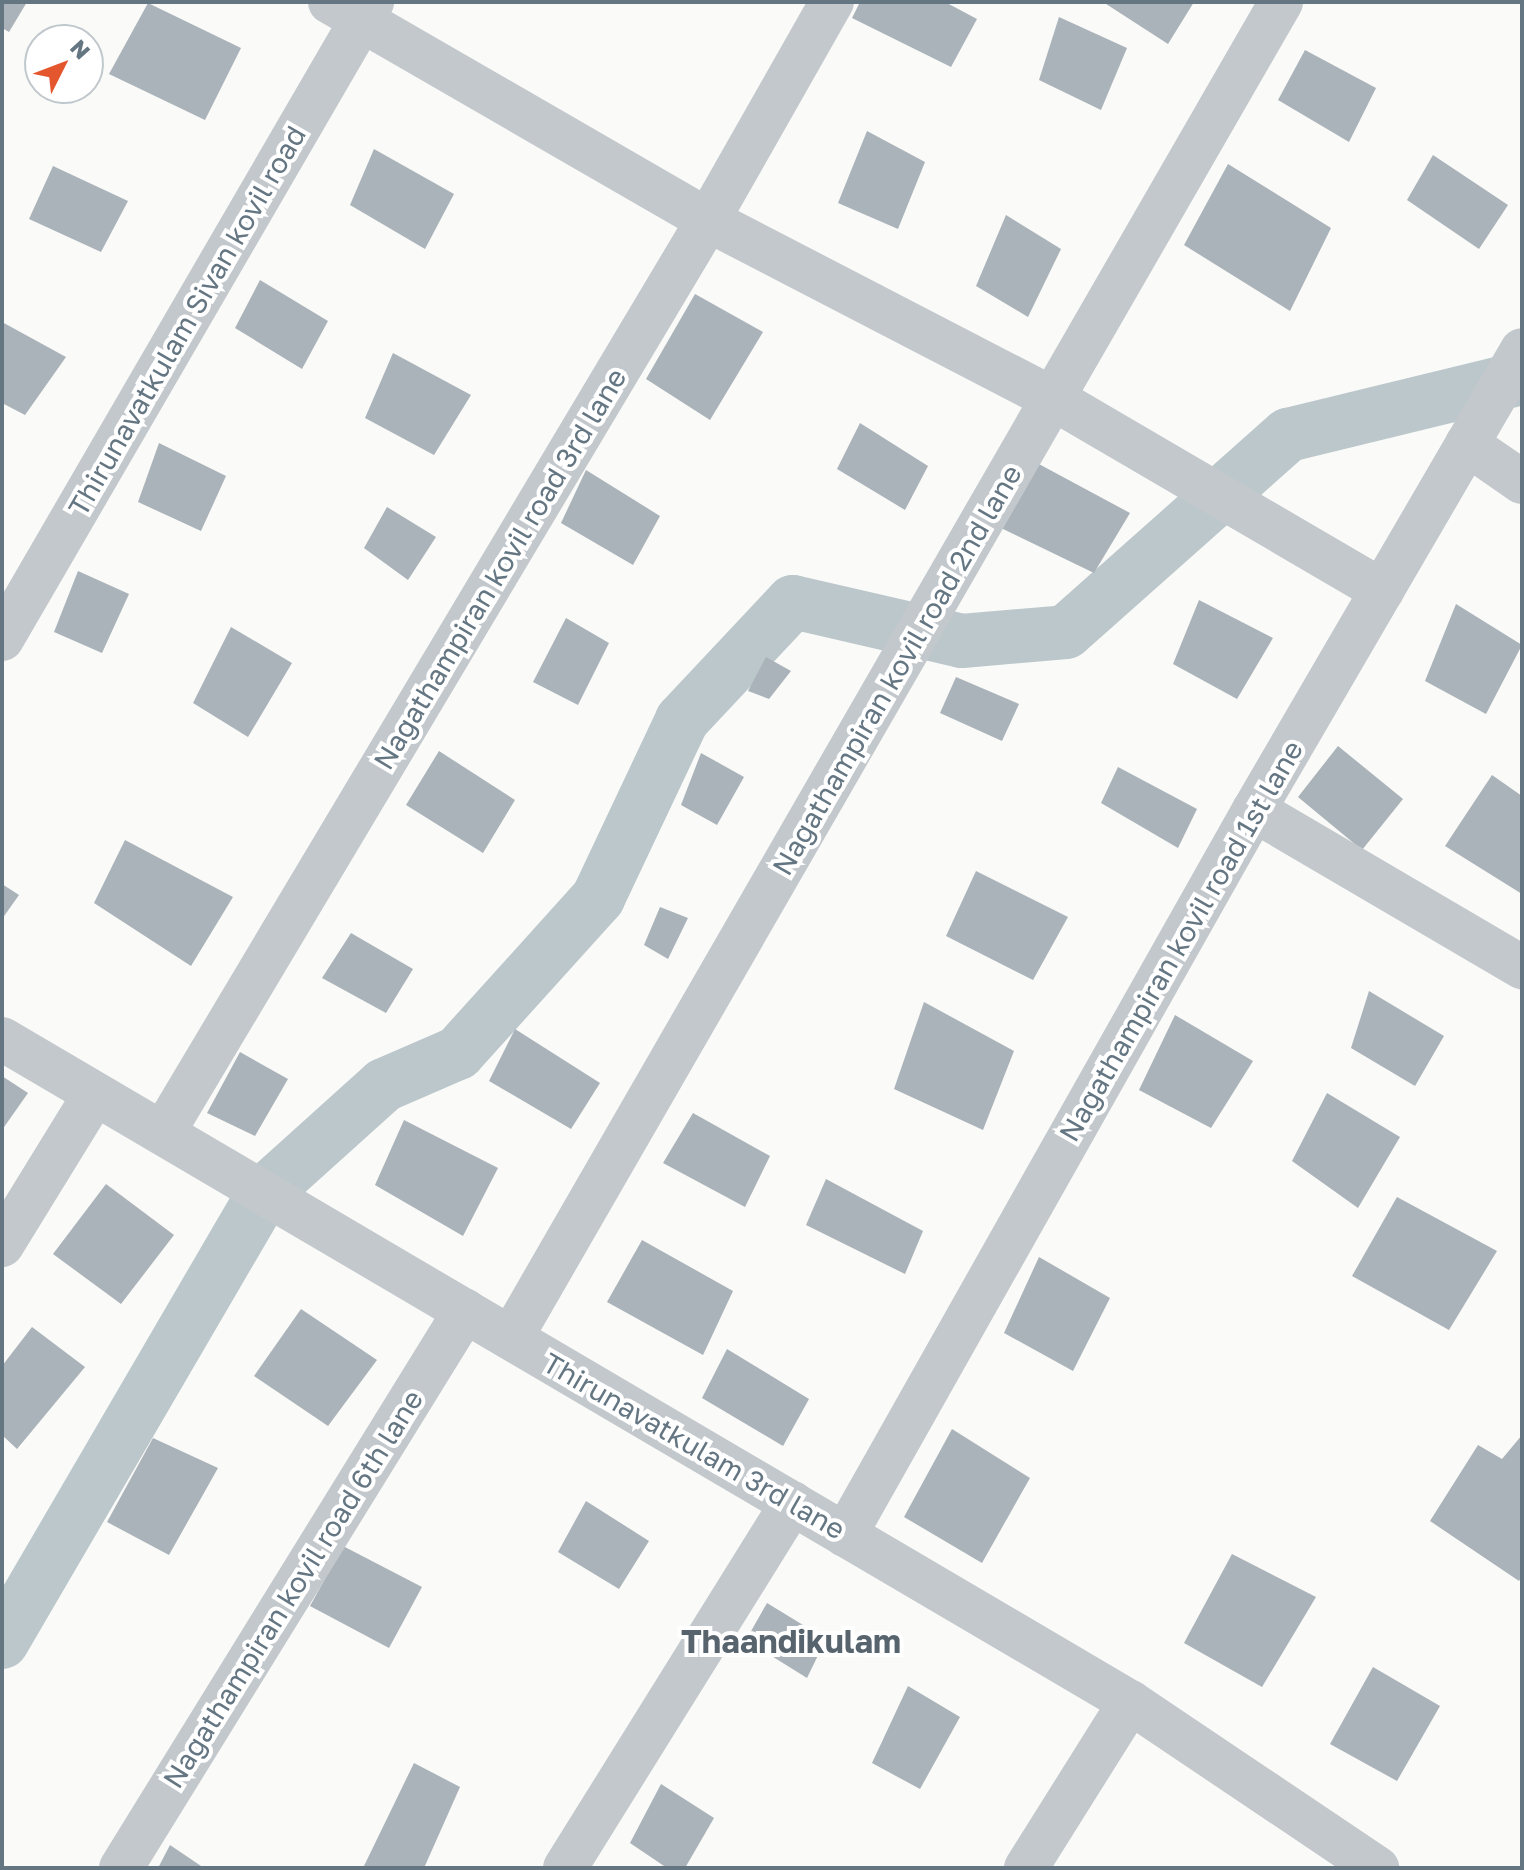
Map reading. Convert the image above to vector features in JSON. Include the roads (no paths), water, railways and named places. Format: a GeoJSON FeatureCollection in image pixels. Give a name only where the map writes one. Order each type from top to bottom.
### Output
{"type":"FeatureCollection","features":[{"type":"Feature","properties":{"kind":"street","name":"Nagathampiran kovil road 3rd lane"},"geometry":{"type":"LineString","coordinates":[[163,1133],[708,220],[832,2]]}},
{"type":"Feature","properties":{"kind":"street","name":"Nagathampiran kovil road 2nd lane"},"geometry":{"type":"LineString","coordinates":[[511,1338],[1281,2]]}},
{"type":"Feature","properties":{"kind":"street"},"geometry":{"type":"LineString","coordinates":[[354,8],[708,220],[1054,399],[1382,591]]}},
{"type":"Feature","properties":{"kind":"street","name":"Thirunavatkulam Sivan kovil road"},"geometry":{"type":"LineString","coordinates":[[2,639],[354,8]]}},
{"type":"Feature","properties":{"kind":"street","name":"Nagathampiran kovil road 1st lane"},"geometry":{"type":"LineString","coordinates":[[845,1535],[1254,810],[1522,350]]}},
{"type":"Feature","properties":{"kind":"street"},"geometry":{"type":"LineString","coordinates":[[1467,444],[1522,482]]}},
{"type":"Feature","properties":{"kind":"street"},"geometry":{"type":"LineString","coordinates":[[1254,810],[1522,967]]}},
{"type":"Feature","properties":{"kind":"street","name":"Thirunavatkulam 3rd lane"},"geometry":{"type":"LineString","coordinates":[[2,1039],[1130,1702],[1377,1868]]}},
{"type":"Feature","properties":{"kind":"street"},"geometry":{"type":"LineString","coordinates":[[2,1245],[95,1094]]}},
{"type":"Feature","properties":{"kind":"street","name":"Nagathampiran kovil road 6th lane"},"geometry":{"type":"LineString","coordinates":[[121,1868],[465,1311]]}},
{"type":"Feature","properties":{"kind":"street"},"geometry":{"type":"LineString","coordinates":[[565,1868],[792,1503]]}},
{"type":"Feature","properties":{"kind":"street"},"geometry":{"type":"LineString","coordinates":[[1026,1868],[1130,1702]]}},
{"type":"Feature","properties":{"kind":"waterway"},"geometry":{"type":"LineString","coordinates":[[2,1642],[264,1193],[384,1085],[458,1053],[598,898],[682,720],[793,602],[962,641],[1066,632],[1288,435],[1522,378]]}},
{"type":"Feature","properties":{"kind":"district","name":"Thaandikulam"},"geometry":{"type":"Point","coordinates":[791,1641]}}]}
